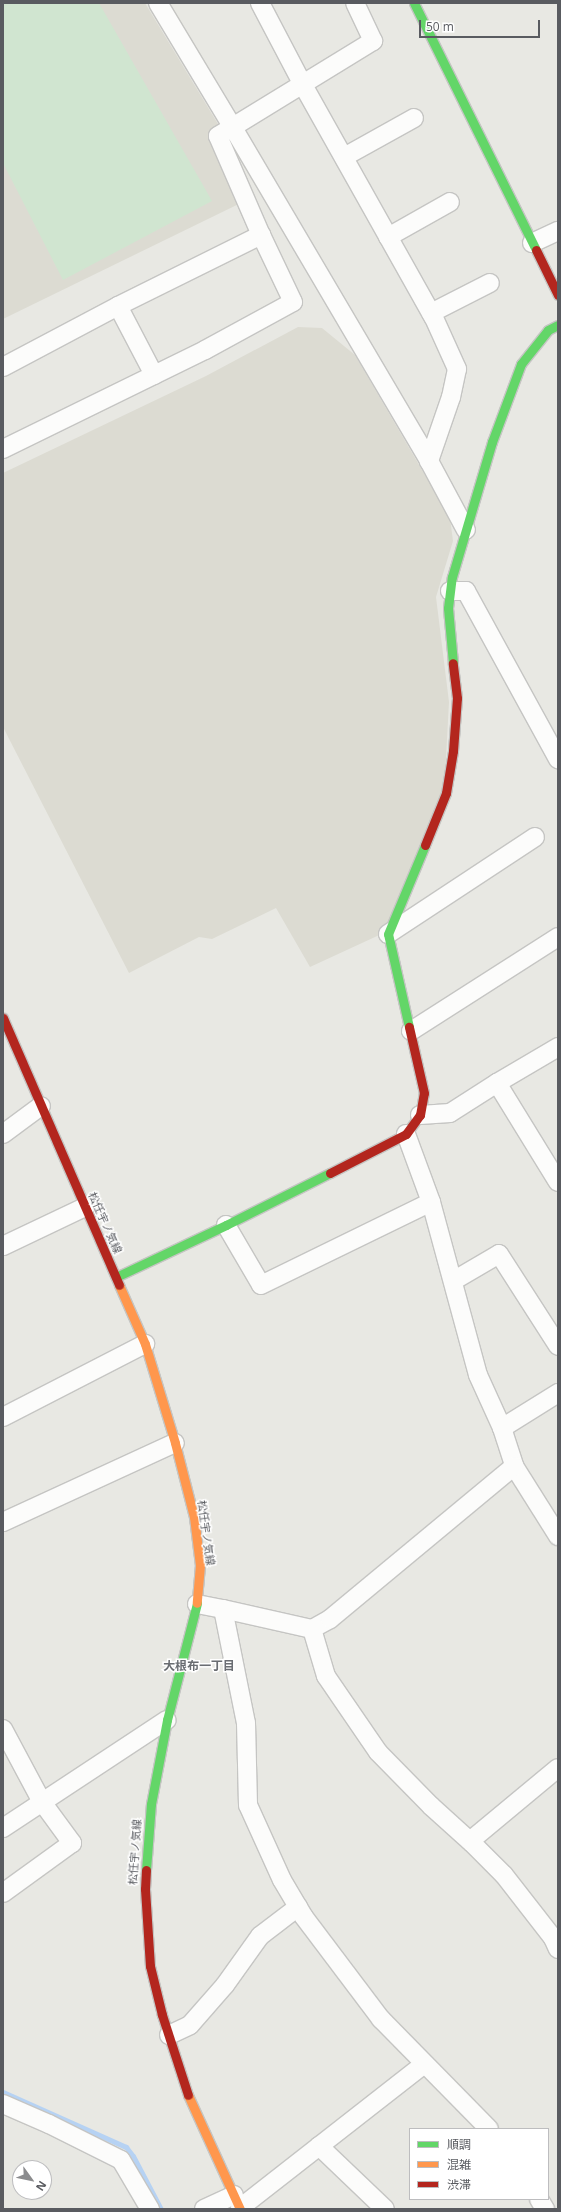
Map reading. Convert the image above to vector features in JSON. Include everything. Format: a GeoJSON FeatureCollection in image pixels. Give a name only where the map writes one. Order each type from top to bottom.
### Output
{"type":"FeatureCollection","features":[{"type":"Feature","properties":{"kind":"street"},"geometry":{"type":"LineString","coordinates":[[158,3],[429,461],[466,530]]}},
{"type":"Feature","properties":{"kind":"street"},"geometry":{"type":"LineString","coordinates":[[260,3],[303,85],[431,313],[457,369],[452,397],[429,461]]}},
{"type":"Feature","properties":{"kind":"street"},"geometry":{"type":"LineString","coordinates":[[3,449],[154,375],[293,302],[261,235],[218,136],[232,126],[303,85],[373,41],[355,3]]}},
{"type":"Feature","properties":{"kind":"street"},"geometry":{"type":"LineString","coordinates":[[414,3],[558,295]]}},
{"type":"Feature","properties":{"kind":"street"},"geometry":{"type":"LineString","coordinates":[[344,158],[414,118]]}},
{"type":"Feature","properties":{"kind":"street"},"geometry":{"type":"LineString","coordinates":[[388,237],[450,202]]}},
{"type":"Feature","properties":{"kind":"street"},"geometry":{"type":"LineString","coordinates":[[532,243],[558,231]]}},
{"type":"Feature","properties":{"kind":"street"},"geometry":{"type":"LineString","coordinates":[[3,367],[118,306],[261,235]]}},
{"type":"Feature","properties":{"kind":"street"},"geometry":{"type":"LineString","coordinates":[[431,313],[490,283]]}},
{"type":"Feature","properties":{"kind":"street"},"geometry":{"type":"LineString","coordinates":[[118,306],[154,375]]}},
{"type":"Feature","properties":{"kind":"street"},"geometry":{"type":"LineString","coordinates":[[116,1277],[226,1225],[406,1134],[420,1115],[424,1092],[388,934],[446,793],[453,751],[457,698],[448,608],[450,591],[466,530],[492,442],[521,364],[548,330],[558,325]]}},
{"type":"Feature","properties":{"kind":"street"},"geometry":{"type":"LineString","coordinates":[[450,591],[466,591],[558,759]]}},
{"type":"Feature","properties":{"kind":"street"},"geometry":{"type":"LineString","coordinates":[[388,934],[535,837]]}},
{"type":"Feature","properties":{"kind":"street"},"geometry":{"type":"LineString","coordinates":[[411,1031],[558,937]]}},
{"type":"Feature","properties":{"kind":"street","name":"松任宇ノ気線"},"geometry":{"type":"LineString","coordinates":[[3,1018],[145,1344],[175,1442],[194,1517],[200,1565],[197,1604],[167,1720],[151,1804],[145,1889],[150,1966],[169,2036],[190,2102],[238,2204]]}},
{"type":"Feature","properties":{"kind":"street"},"geometry":{"type":"LineString","coordinates":[[420,1115],[450,1113],[558,1047]]}},
{"type":"Feature","properties":{"kind":"street"},"geometry":{"type":"LineString","coordinates":[[497,1083],[558,1182]]}},
{"type":"Feature","properties":{"kind":"street"},"geometry":{"type":"LineString","coordinates":[[3,1134],[41,1106]]}},
{"type":"Feature","properties":{"kind":"street"},"geometry":{"type":"LineString","coordinates":[[406,1134],[431,1202],[478,1375],[502,1428],[514,1466],[558,1536]]}},
{"type":"Feature","properties":{"kind":"street"},"geometry":{"type":"LineString","coordinates":[[226,1225],[261,1285],[431,1202]]}},
{"type":"Feature","properties":{"kind":"street"},"geometry":{"type":"LineString","coordinates":[[3,1246],[85,1207]]}},
{"type":"Feature","properties":{"kind":"street"},"geometry":{"type":"LineString","coordinates":[[453,1281],[499,1254],[558,1346]]}},
{"type":"Feature","properties":{"kind":"street"},"geometry":{"type":"LineString","coordinates":[[3,1416],[145,1344]]}},
{"type":"Feature","properties":{"kind":"street"},"geometry":{"type":"LineString","coordinates":[[502,1428],[558,1393]]}},
{"type":"Feature","properties":{"kind":"street"},"geometry":{"type":"LineString","coordinates":[[3,1522],[175,1442]]}},
{"type":"Feature","properties":{"kind":"street"},"geometry":{"type":"LineString","coordinates":[[197,1604],[312,1629],[330,1619],[514,1466]]}},
{"type":"Feature","properties":{"kind":"street"},"geometry":{"type":"LineString","coordinates":[[222,1609],[246,1723],[248,1805],[282,1880],[298,1907],[381,2019],[488,2128]]}},
{"type":"Feature","properties":{"kind":"street"},"geometry":{"type":"LineString","coordinates":[[312,1629],[326,1676],[378,1752],[431,1806],[470,1841],[504,1875],[553,1938],[558,1949]]}},
{"type":"Feature","properties":{"kind":"street"},"geometry":{"type":"LineString","coordinates":[[3,1828],[167,1720]]}},
{"type":"Feature","properties":{"kind":"street"},"geometry":{"type":"LineString","coordinates":[[3,1729],[42,1802],[72,1844],[3,1893]]}},
{"type":"Feature","properties":{"kind":"street"},"geometry":{"type":"LineString","coordinates":[[470,1841],[558,1768]]}},
{"type":"Feature","properties":{"kind":"street"},"geometry":{"type":"LineString","coordinates":[[169,2036],[190,2025],[225,1984],[260,1936],[298,1907]]}},
{"type":"Feature","properties":{"kind":"street"},"geometry":{"type":"LineString","coordinates":[[204,2209],[238,2204],[319,2146],[424,2064]]}},
{"type":"Feature","properties":{"kind":"street"},"geometry":{"type":"LineString","coordinates":[[3,2104],[49,2124],[121,2160],[150,2209]]}},
{"type":"Feature","properties":{"kind":"street"},"geometry":{"type":"LineString","coordinates":[[319,2146],[385,2209]]}},
{"type":"Feature","properties":{"kind":"street"},"geometry":{"type":"LineString","coordinates":[[540,2200],[545,2209]]}},
{"type":"Feature","properties":{"kind":"shaded area"},"geometry":{"type":"Polygon","coordinates":[[[3,3],[145,3],[227,139],[249,199],[3,319],[3,3]]]}},
{"type":"Feature","properties":{"kind":"shaded area"},"geometry":{"type":"Polygon","coordinates":[[[298,327],[322,328],[355,355],[450,518],[453,541],[436,597],[449,702],[444,795],[388,931],[310,967],[276,908],[212,939],[199,937],[129,973],[3,727],[3,473],[206,376],[298,327]]]}},
{"type":"Feature","properties":{"kind":"green space"},"geometry":{"type":"Polygon","coordinates":[[[3,3],[99,3],[212,201],[63,280],[3,163],[3,3]]]}},
{"type":"Feature","properties":{"kind":"waterway"},"geometry":{"type":"LineString","coordinates":[[3,2092],[126,2147],[133,2156],[161,2209]]}},
{"type":"Feature","properties":{"kind":"traffic: fast"},"geometry":{"type":"LineString","coordinates":[[414,3],[536,250]]}},
{"type":"Feature","properties":{"kind":"traffic: fast"},"geometry":{"type":"LineString","coordinates":[[453,663],[448,608],[452,577],[492,442],[521,364],[548,330],[558,325]]}},
{"type":"Feature","properties":{"kind":"traffic: fast"},"geometry":{"type":"LineString","coordinates":[[409,1027],[388,934],[425,845]]}},
{"type":"Feature","properties":{"kind":"traffic: fast"},"geometry":{"type":"LineString","coordinates":[[116,1277],[226,1225],[330,1173]]}},
{"type":"Feature","properties":{"kind":"traffic: fast"},"geometry":{"type":"LineString","coordinates":[[146,1870],[151,1804],[167,1720],[197,1603]]}},
{"type":"Feature","properties":{"kind":"traffic: slow"},"geometry":{"type":"LineString","coordinates":[[119,1285],[145,1344],[175,1443],[194,1517],[200,1565],[197,1603]]}},
{"type":"Feature","properties":{"kind":"traffic: slow"},"geometry":{"type":"LineString","coordinates":[[188,2095],[240,2209]]}},
{"type":"Feature","properties":{"kind":"traffic: jam"},"geometry":{"type":"LineString","coordinates":[[536,250],[558,295]]}},
{"type":"Feature","properties":{"kind":"traffic: jam"},"geometry":{"type":"LineString","coordinates":[[425,845],[446,793],[453,751],[457,698],[453,663]]}},
{"type":"Feature","properties":{"kind":"traffic: jam"},"geometry":{"type":"LineString","coordinates":[[3,1018],[119,1285]]}},
{"type":"Feature","properties":{"kind":"traffic: jam"},"geometry":{"type":"LineString","coordinates":[[330,1173],[406,1134],[420,1115],[424,1093],[409,1027]]}},
{"type":"Feature","properties":{"kind":"traffic: jam"},"geometry":{"type":"LineString","coordinates":[[146,1870],[145,1889],[150,1966],[162,2015],[188,2095]]}},
{"type":"Feature","properties":{"kind":"district","name":"大根布一丁目"},"geometry":{"type":"Point","coordinates":[199,1666]}}]}
